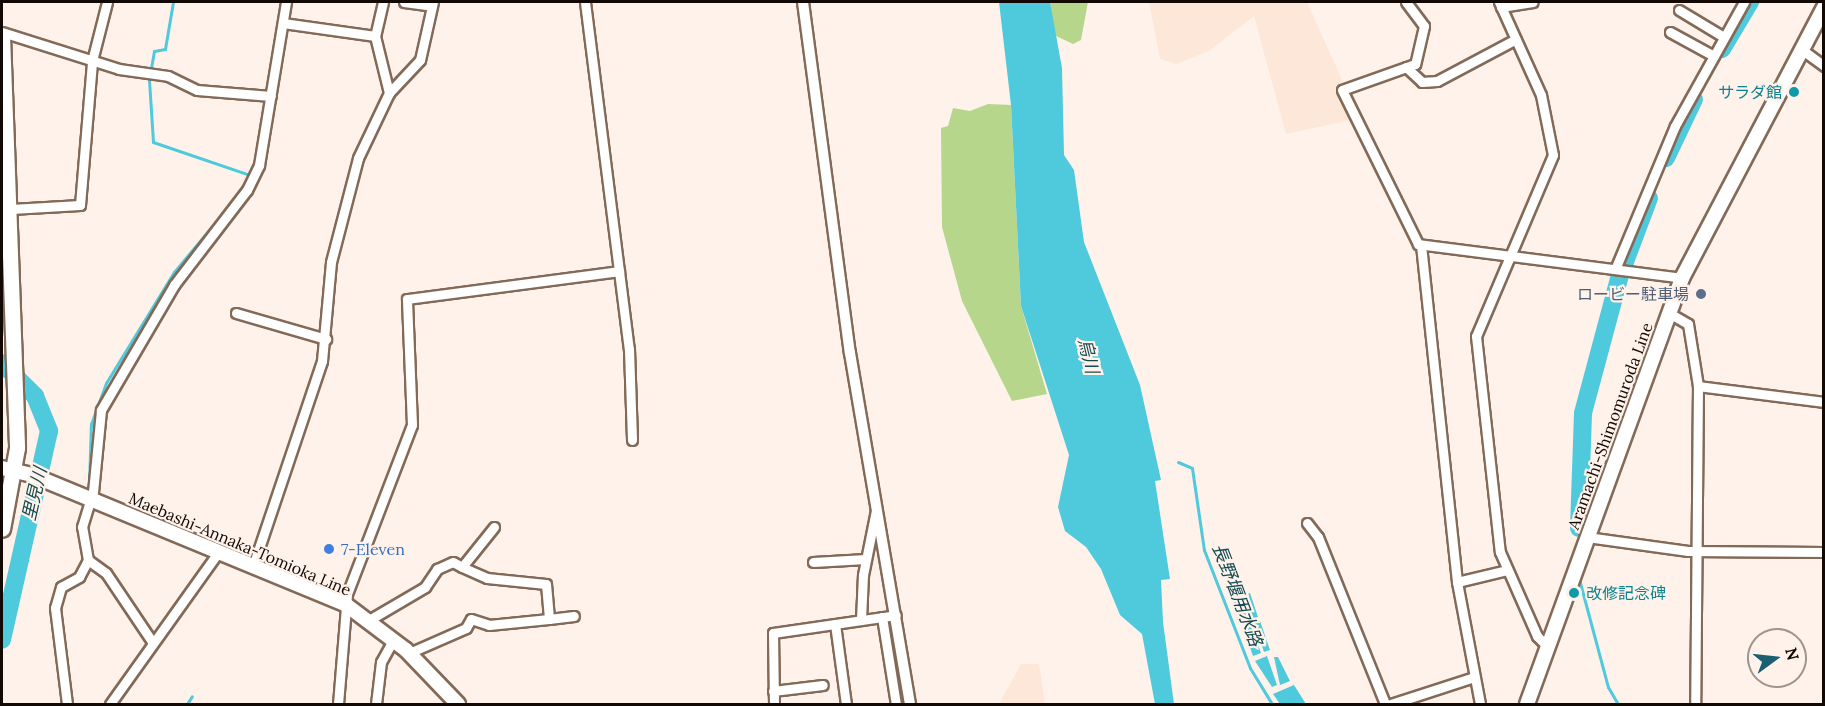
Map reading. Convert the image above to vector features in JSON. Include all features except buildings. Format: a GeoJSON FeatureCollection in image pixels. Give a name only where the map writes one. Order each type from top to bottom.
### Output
{"type":"FeatureCollection","features":[{"type":"Feature","properties":{"kind":"highway"},"geometry":{"type":"LineString","coordinates":[[2,34],[16,364],[16,389],[2,529]]}},
{"type":"Feature","properties":{"kind":"main road","name":"Aramachi-Shimomuroda Line"},"geometry":{"type":"LineString","coordinates":[[1527,705],[1682,278],[1824,6]]}},
{"type":"Feature","properties":{"kind":"main road","name":"Maebashi-Annaka-Tomioka Line"},"geometry":{"type":"LineString","coordinates":[[8,469],[32,475],[220,550],[345,604],[369,620],[409,653],[458,705]]}},
{"type":"Feature","properties":{"kind":"street"},"geometry":{"type":"LineString","coordinates":[[11,209],[81,205],[92,61],[107,2]]}},
{"type":"Feature","properties":{"kind":"street"},"geometry":{"type":"LineString","coordinates":[[67,705],[55,608],[61,587],[79,576],[88,560],[82,527],[90,499],[106,394],[192,256],[247,190],[259,165],[286,2]]}},
{"type":"Feature","properties":{"kind":"street"},"geometry":{"type":"LineString","coordinates":[[383,2],[375,36],[389,93]]}},
{"type":"Feature","properties":{"kind":"street"},"geometry":{"type":"LineString","coordinates":[[253,566],[306,416],[326,339],[331,262],[343,207],[366,136],[389,93],[420,60],[433,4],[404,2]]}},
{"type":"Feature","properties":{"kind":"street"},"geometry":{"type":"LineString","coordinates":[[585,2],[619,271],[632,440]]}},
{"type":"Feature","properties":{"kind":"street"},"geometry":{"type":"LineString","coordinates":[[803,2],[850,353],[878,502],[910,705]]}},
{"type":"Feature","properties":{"kind":"street"},"geometry":{"type":"LineString","coordinates":[[1406,2],[1424,26],[1415,64],[1342,90],[1421,245],[1457,582],[1480,705]]}},
{"type":"Feature","properties":{"kind":"street"},"geometry":{"type":"LineString","coordinates":[[1533,2],[1500,4],[1541,95],[1553,155],[1476,336],[1498,541],[1507,570],[1548,647]]}},
{"type":"Feature","properties":{"kind":"street"},"geometry":{"type":"LineString","coordinates":[[1621,267],[1660,158],[1744,2]]}},
{"type":"Feature","properties":{"kind":"street"},"geometry":{"type":"LineString","coordinates":[[1818,2],[1824,6]]}},
{"type":"Feature","properties":{"kind":"street"},"geometry":{"type":"LineString","coordinates":[[1679,10],[1724,37]]}},
{"type":"Feature","properties":{"kind":"street"},"geometry":{"type":"LineString","coordinates":[[283,23],[375,36]]}},
{"type":"Feature","properties":{"kind":"street"},"geometry":{"type":"LineString","coordinates":[[1670,32],[1714,56]]}},
{"type":"Feature","properties":{"kind":"street"},"geometry":{"type":"LineString","coordinates":[[2,34],[92,61],[168,76],[197,90],[271,96]]}},
{"type":"Feature","properties":{"kind":"street"},"geometry":{"type":"LineString","coordinates":[[1406,67],[1422,82],[1437,81],[1516,39]]}},
{"type":"Feature","properties":{"kind":"street"},"geometry":{"type":"LineString","coordinates":[[1801,49],[1824,66]]}},
{"type":"Feature","properties":{"kind":"street"},"geometry":{"type":"LineString","coordinates":[[1421,245],[1513,253],[1621,267],[1682,278]]}},
{"type":"Feature","properties":{"kind":"street"},"geometry":{"type":"LineString","coordinates":[[338,705],[345,604],[412,425],[407,299],[619,271]]}},
{"type":"Feature","properties":{"kind":"street"},"geometry":{"type":"LineString","coordinates":[[236,313],[326,339]]}},
{"type":"Feature","properties":{"kind":"street"},"geometry":{"type":"LineString","coordinates":[[1669,313],[1688,324],[1698,386],[1695,705]]}},
{"type":"Feature","properties":{"kind":"street"},"geometry":{"type":"LineString","coordinates":[[1698,386],[1824,402]]}},
{"type":"Feature","properties":{"kind":"street"},"geometry":{"type":"LineString","coordinates":[[861,620],[866,559],[878,502]]}},
{"type":"Feature","properties":{"kind":"street"},"geometry":{"type":"LineString","coordinates":[[1307,523],[1318,537],[1385,705]]}},
{"type":"Feature","properties":{"kind":"street"},"geometry":{"type":"LineString","coordinates":[[462,567],[494,527]]}},
{"type":"Feature","properties":{"kind":"street"},"geometry":{"type":"LineString","coordinates":[[1587,537],[1697,551],[1824,552]]}},
{"type":"Feature","properties":{"kind":"street"},"geometry":{"type":"LineString","coordinates":[[110,705],[220,550]]}},
{"type":"Feature","properties":{"kind":"street"},"geometry":{"type":"LineString","coordinates":[[813,562],[866,559]]}},
{"type":"Feature","properties":{"kind":"street"},"geometry":{"type":"LineString","coordinates":[[88,560],[106,573],[153,643]]}},
{"type":"Feature","properties":{"kind":"street"},"geometry":{"type":"LineString","coordinates":[[369,620],[425,586],[437,568],[453,562],[487,578],[546,584],[549,619]]}},
{"type":"Feature","properties":{"kind":"street"},"geometry":{"type":"LineString","coordinates":[[1457,582],[1507,570]]}},
{"type":"Feature","properties":{"kind":"street"},"geometry":{"type":"LineString","coordinates":[[774,705],[773,633],[896,615]]}},
{"type":"Feature","properties":{"kind":"street"},"geometry":{"type":"LineString","coordinates":[[409,653],[466,628],[471,619],[489,625],[574,616]]}},
{"type":"Feature","properties":{"kind":"street"},"geometry":{"type":"LineString","coordinates":[[882,617],[896,705]]}},
{"type":"Feature","properties":{"kind":"street"},"geometry":{"type":"LineString","coordinates":[[835,624],[846,705]]}},
{"type":"Feature","properties":{"kind":"street"},"geometry":{"type":"LineString","coordinates":[[376,705],[381,662],[393,639]]}},
{"type":"Feature","properties":{"kind":"street"},"geometry":{"type":"LineString","coordinates":[[1391,705],[1474,677]]}},
{"type":"Feature","properties":{"kind":"street"},"geometry":{"type":"LineString","coordinates":[[773,691],[823,685]]}},
{"type":"Feature","properties":{"kind":"shaded area"},"geometry":{"type":"Polygon","coordinates":[[[1149,2],[1307,2],[1343,82],[1335,86],[1351,120],[1286,134],[1254,16],[1209,51],[1176,64],[1160,59],[1149,2]]]}},
{"type":"Feature","properties":{"kind":"shaded area"},"geometry":{"type":"Polygon","coordinates":[[[1021,664],[1039,664],[1045,704],[999,704],[1021,664]]]}},
{"type":"Feature","properties":{"kind":"green space"},"geometry":{"type":"Polygon","coordinates":[[[1050,2],[1088,2],[1081,40],[1073,44],[1054,35],[1050,2]]]}},
{"type":"Feature","properties":{"kind":"green space"},"geometry":{"type":"Polygon","coordinates":[[[988,104],[1011,105],[1021,306],[1047,394],[1012,401],[962,301],[942,227],[941,128],[948,126],[953,108],[970,111],[988,104]]]}},
{"type":"Feature","properties":{"kind":"water","name":"烏川"},"geometry":{"type":"Polygon","coordinates":[[[999,2],[1050,2],[1062,68],[1064,155],[1074,170],[1084,242],[1140,385],[1161,480],[1155,481],[1170,579],[1161,580],[1163,622],[1174,704],[1155,704],[1142,634],[1120,615],[1101,569],[1086,547],[1065,531],[1058,507],[1069,455],[1021,306],[1011,105],[999,2]]]}},
{"type":"Feature","properties":{"kind":"water"},"geometry":{"type":"Polygon","coordinates":[[[1250,593],[1258,617],[1252,619],[1244,595],[1250,593]]]}},
{"type":"Feature","properties":{"kind":"water"},"geometry":{"type":"Polygon","coordinates":[[[1238,596],[1249,619],[1241,622],[1234,601],[1238,596]]]}},
{"type":"Feature","properties":{"kind":"water"},"geometry":{"type":"Polygon","coordinates":[[[1260,621],[1270,650],[1264,652],[1255,623],[1260,621]]]}},
{"type":"Feature","properties":{"kind":"water"},"geometry":{"type":"Polygon","coordinates":[[[1251,624],[1261,653],[1253,656],[1243,627],[1251,624]]]}},
{"type":"Feature","properties":{"kind":"water"},"geometry":{"type":"Polygon","coordinates":[[[1267,656],[1277,685],[1272,687],[1255,661],[1267,656]]]}},
{"type":"Feature","properties":{"kind":"water"},"geometry":{"type":"Polygon","coordinates":[[[1274,657],[1278,657],[1290,681],[1280,685],[1274,657]]]}},
{"type":"Feature","properties":{"kind":"water"},"geometry":{"type":"Polygon","coordinates":[[[1294,685],[1306,704],[1280,704],[1273,694],[1294,685]]]}},
{"type":"Feature","properties":{"kind":"waterway"},"geometry":{"type":"LineString","coordinates":[[173,2],[165,49],[154,51],[149,80],[153,142],[250,175]]}},
{"type":"Feature","properties":{"kind":"waterway"},"geometry":{"type":"LineString","coordinates":[[1722,49],[1750,2]]}},
{"type":"Feature","properties":{"kind":"waterway"},"geometry":{"type":"LineString","coordinates":[[1666,158],[1694,99]]}},
{"type":"Feature","properties":{"kind":"waterway"},"geometry":{"type":"LineString","coordinates":[[237,196],[245,184]]}},
{"type":"Feature","properties":{"kind":"waterway"},"geometry":{"type":"LineString","coordinates":[[1579,528],[1583,413],[1620,275],[1649,198]]}},
{"type":"Feature","properties":{"kind":"waterway"},"geometry":{"type":"LineString","coordinates":[[89,483],[91,424],[106,383],[174,272],[233,201]]}},
{"type":"Feature","properties":{"kind":"waterway","name":"里見川"},"geometry":{"type":"LineString","coordinates":[[2,363],[35,396],[49,431],[2,640]]}},
{"type":"Feature","properties":{"kind":"waterway","name":"長野堰用水路"},"geometry":{"type":"LineString","coordinates":[[1178,462],[1192,468],[1204,550],[1250,668],[1272,704]]}},
{"type":"Feature","properties":{"kind":"waterway"},"geometry":{"type":"LineString","coordinates":[[1579,579],[1608,687],[1618,704]]}},
{"type":"Feature","properties":{"kind":"waterway"},"geometry":{"type":"LineString","coordinates":[[187,704],[192,696]]}},
{"type":"Feature","properties":{"kind":"place","name":"サラダ館"},"geometry":{"type":"Point","coordinates":[1794,92]}},
{"type":"Feature","properties":{"kind":"place","name":"ロービー駐車場"},"geometry":{"type":"Point","coordinates":[1701,294]}},
{"type":"Feature","properties":{"kind":"place","name":"7-Eleven"},"geometry":{"type":"Point","coordinates":[329,549]}},
{"type":"Feature","properties":{"kind":"place","name":"改修記念碑"},"geometry":{"type":"Point","coordinates":[1574,593]}}]}
